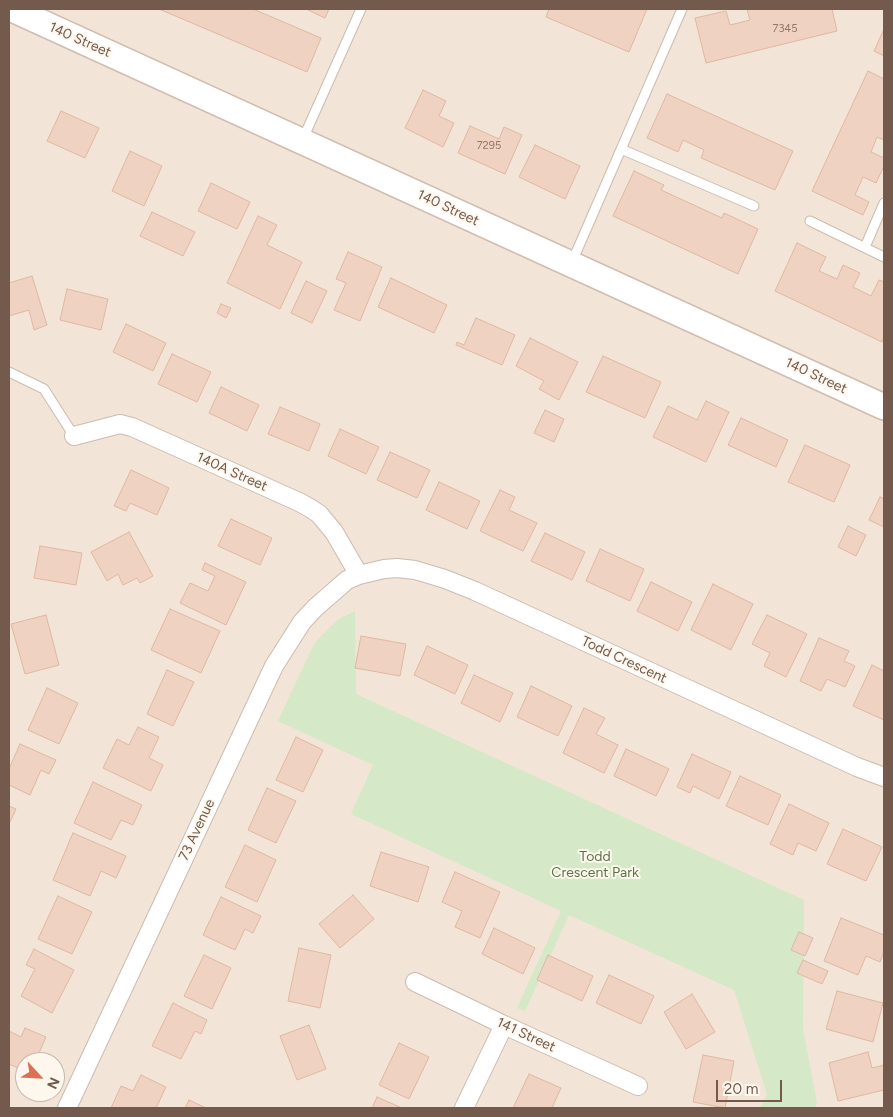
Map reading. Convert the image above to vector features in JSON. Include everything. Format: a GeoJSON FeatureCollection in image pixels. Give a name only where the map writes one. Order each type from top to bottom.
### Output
{"type":"FeatureCollection","features":[{"type":"Feature","properties":{"kind":"main road","name":"140 Street"},"geometry":{"type":"LineString","coordinates":[[12,9],[884,407]]}},
{"type":"Feature","properties":{"kind":"street","name":"140A Street"},"geometry":{"type":"LineString","coordinates":[[74,436],[120,424],[132,427],[299,502],[318,514],[334,532],[359,575]]}},
{"type":"Feature","properties":{"kind":"street","name":"Todd Crescent"},"geometry":{"type":"LineString","coordinates":[[359,575],[397,568],[415,570],[444,579],[884,777]]}},
{"type":"Feature","properties":{"kind":"street","name":"73 Avenue"},"geometry":{"type":"LineString","coordinates":[[67,1108],[274,666],[302,622],[315,608],[347,580],[359,575]]}},
{"type":"Feature","properties":{"kind":"street","name":"141 Street"},"geometry":{"type":"LineString","coordinates":[[415,982],[638,1086]]}},
{"type":"Feature","properties":{"kind":"street"},"geometry":{"type":"LineString","coordinates":[[464,1108],[504,1025]]}},
{"type":"Feature","properties":{"kind":"lane"},"geometry":{"type":"LineString","coordinates":[[302,141],[361,9]]}},
{"type":"Feature","properties":{"kind":"lane"},"geometry":{"type":"LineString","coordinates":[[571,264],[682,9]]}},
{"type":"Feature","properties":{"kind":"lane"},"geometry":{"type":"LineString","coordinates":[[621,149],[754,206]]}},
{"type":"Feature","properties":{"kind":"lane"},"geometry":{"type":"LineString","coordinates":[[865,247],[884,202]]}},
{"type":"Feature","properties":{"kind":"lane"},"geometry":{"type":"LineString","coordinates":[[810,221],[884,256]]}},
{"type":"Feature","properties":{"kind":"lane"},"geometry":{"type":"LineString","coordinates":[[9,372],[44,389],[74,436]]}},
{"type":"Feature","properties":{"kind":"shaded area"},"geometry":{"type":"Polygon","coordinates":[[[9,9],[884,9],[884,1108],[9,1108],[9,9]]]}},
{"type":"Feature","properties":{"kind":"green space","name":"Todd Crescent Park"},"geometry":{"type":"Polygon","coordinates":[[[355,611],[356,694],[804,900],[803,1029],[817,1103],[815,1108],[760,1108],[767,1094],[734,990],[569,915],[525,1011],[517,1008],[561,911],[351,814],[373,765],[278,721],[314,644],[339,619],[355,611]]]}},
{"type":"Feature","properties":{"kind":"building"},"geometry":{"type":"Polygon","coordinates":[[[159,9],[253,9],[321,38],[307,72],[159,9]]]}},
{"type":"Feature","properties":{"kind":"building"},"geometry":{"type":"Polygon","coordinates":[[[306,9],[329,9],[325,18],[306,9]]]}},
{"type":"Feature","properties":{"kind":"building"},"geometry":{"type":"Polygon","coordinates":[[[549,9],[647,9],[629,52],[546,17],[549,9]]]}},
{"type":"Feature","properties":{"kind":"building"},"geometry":{"type":"Polygon","coordinates":[[[747,9],[832,9],[837,31],[706,63],[695,18],[726,11],[730,25],[750,20],[747,9]]]}},
{"type":"Feature","properties":{"kind":"building"},"geometry":{"type":"Polygon","coordinates":[[[884,29],[884,56],[874,51],[884,29]]]}},
{"type":"Feature","properties":{"kind":"building"},"geometry":{"type":"Polygon","coordinates":[[[868,71],[884,79],[884,140],[877,137],[871,152],[884,158],[884,166],[876,183],[863,177],[855,195],[869,202],[863,215],[812,191],[868,71]]]}},
{"type":"Feature","properties":{"kind":"building"},"geometry":{"type":"Polygon","coordinates":[[[423,90],[446,101],[439,116],[454,123],[443,147],[405,128],[423,90]]]}},
{"type":"Feature","properties":{"kind":"building"},"geometry":{"type":"Polygon","coordinates":[[[667,94],[793,151],[775,190],[701,158],[704,150],[683,140],[678,152],[647,138],[667,94]]]}},
{"type":"Feature","properties":{"kind":"building"},"geometry":{"type":"Polygon","coordinates":[[[61,111],[99,128],[85,158],[47,141],[61,111]]]}},
{"type":"Feature","properties":{"kind":"building"},"geometry":{"type":"Polygon","coordinates":[[[470,126],[499,139],[504,127],[522,135],[505,174],[458,153],[470,126]]]}},
{"type":"Feature","properties":{"kind":"building"},"geometry":{"type":"Polygon","coordinates":[[[535,145],[580,166],[565,199],[519,177],[535,145]]]}},
{"type":"Feature","properties":{"kind":"building"},"geometry":{"type":"Polygon","coordinates":[[[130,151],[162,166],[144,206],[112,191],[130,151]]]}},
{"type":"Feature","properties":{"kind":"building"},"geometry":{"type":"Polygon","coordinates":[[[634,171],[664,185],[661,190],[722,218],[724,213],[758,229],[738,274],[613,216],[634,171]]]}},
{"type":"Feature","properties":{"kind":"building"},"geometry":{"type":"Polygon","coordinates":[[[211,183],[250,202],[237,229],[198,211],[211,183]]]}},
{"type":"Feature","properties":{"kind":"building"},"geometry":{"type":"Polygon","coordinates":[[[152,212],[195,232],[183,256],[140,236],[152,212]]]}},
{"type":"Feature","properties":{"kind":"building"},"geometry":{"type":"Polygon","coordinates":[[[258,216],[277,225],[267,245],[302,262],[280,309],[227,283],[258,216]]]}},
{"type":"Feature","properties":{"kind":"building"},"geometry":{"type":"Polygon","coordinates":[[[797,243],[826,257],[819,271],[837,279],[843,265],[860,273],[853,287],[871,296],[879,280],[884,282],[884,337],[882,342],[775,291],[797,243]]]}},
{"type":"Feature","properties":{"kind":"building"},"geometry":{"type":"Polygon","coordinates":[[[348,252],[382,267],[360,321],[334,310],[346,283],[336,279],[348,252]]]}},
{"type":"Feature","properties":{"kind":"building"},"geometry":{"type":"Polygon","coordinates":[[[32,276],[47,325],[34,330],[29,310],[9,316],[9,283],[32,276]]]}},
{"type":"Feature","properties":{"kind":"building"},"geometry":{"type":"Polygon","coordinates":[[[391,278],[447,305],[434,333],[378,307],[391,278]]]}},
{"type":"Feature","properties":{"kind":"building"},"geometry":{"type":"Polygon","coordinates":[[[306,281],[327,291],[312,323],[291,313],[306,281]]]}},
{"type":"Feature","properties":{"kind":"building"},"geometry":{"type":"Polygon","coordinates":[[[67,289],[108,299],[101,330],[60,320],[67,289]]]}},
{"type":"Feature","properties":{"kind":"building"},"geometry":{"type":"Polygon","coordinates":[[[221,304],[231,308],[226,318],[217,313],[221,304]]]}},
{"type":"Feature","properties":{"kind":"building"},"geometry":{"type":"Polygon","coordinates":[[[476,318],[515,335],[502,365],[456,345],[457,342],[464,345],[476,318]]]}},
{"type":"Feature","properties":{"kind":"building"},"geometry":{"type":"Polygon","coordinates":[[[126,324],[166,343],[153,371],[113,352],[126,324]]]}},
{"type":"Feature","properties":{"kind":"building"},"geometry":{"type":"Polygon","coordinates":[[[530,338],[578,362],[559,400],[539,389],[544,381],[516,366],[530,338]]]}},
{"type":"Feature","properties":{"kind":"building"},"geometry":{"type":"Polygon","coordinates":[[[172,354],[211,372],[197,402],[158,384],[172,354]]]}},
{"type":"Feature","properties":{"kind":"building"},"geometry":{"type":"Polygon","coordinates":[[[603,356],[661,382],[645,418],[586,392],[603,356]]]}},
{"type":"Feature","properties":{"kind":"building"},"geometry":{"type":"Polygon","coordinates":[[[221,387],[259,405],[247,431],[209,413],[221,387]]]}},
{"type":"Feature","properties":{"kind":"building"},"geometry":{"type":"Polygon","coordinates":[[[706,401],[729,412],[706,462],[653,437],[668,406],[697,420],[706,401]]]}},
{"type":"Feature","properties":{"kind":"building"},"geometry":{"type":"Polygon","coordinates":[[[280,407],[320,424],[309,451],[268,434],[280,407]]]}},
{"type":"Feature","properties":{"kind":"building"},"geometry":{"type":"Polygon","coordinates":[[[545,410],[564,419],[554,442],[534,433],[545,410]]]}},
{"type":"Feature","properties":{"kind":"building"},"geometry":{"type":"Polygon","coordinates":[[[741,418],[788,440],[776,467],[728,445],[741,418]]]}},
{"type":"Feature","properties":{"kind":"building"},"geometry":{"type":"Polygon","coordinates":[[[340,429],[379,447],[366,474],[328,456],[340,429]]]}},
{"type":"Feature","properties":{"kind":"building"},"geometry":{"type":"Polygon","coordinates":[[[805,445],[850,465],[834,502],[788,482],[805,445]]]}},
{"type":"Feature","properties":{"kind":"building"},"geometry":{"type":"Polygon","coordinates":[[[390,452],[430,470],[417,498],[377,480],[390,452]]]}},
{"type":"Feature","properties":{"kind":"building"},"geometry":{"type":"Polygon","coordinates":[[[131,470],[169,488],[157,515],[130,503],[126,511],[114,506],[131,470]]]}},
{"type":"Feature","properties":{"kind":"building"},"geometry":{"type":"Polygon","coordinates":[[[439,482],[480,501],[467,529],[426,510],[439,482]]]}},
{"type":"Feature","properties":{"kind":"building"},"geometry":{"type":"Polygon","coordinates":[[[500,490],[515,497],[509,510],[537,523],[523,551],[480,531],[500,490]]]}},
{"type":"Feature","properties":{"kind":"building"},"geometry":{"type":"Polygon","coordinates":[[[880,497],[884,499],[884,527],[869,520],[880,497]]]}},
{"type":"Feature","properties":{"kind":"building"},"geometry":{"type":"Polygon","coordinates":[[[231,519],[272,538],[260,565],[218,546],[231,519]]]}},
{"type":"Feature","properties":{"kind":"building"},"geometry":{"type":"Polygon","coordinates":[[[848,526],[866,535],[856,556],[838,547],[848,526]]]}},
{"type":"Feature","properties":{"kind":"building"},"geometry":{"type":"Polygon","coordinates":[[[129,532],[153,576],[140,583],[137,578],[123,585],[118,574],[107,581],[91,552],[129,532]]]}},
{"type":"Feature","properties":{"kind":"building"},"geometry":{"type":"Polygon","coordinates":[[[545,533],[585,552],[572,580],[531,561],[545,533]]]}},
{"type":"Feature","properties":{"kind":"building"},"geometry":{"type":"Polygon","coordinates":[[[40,546],[82,553],[76,585],[34,578],[40,546]]]}},
{"type":"Feature","properties":{"kind":"building"},"geometry":{"type":"Polygon","coordinates":[[[600,549],[644,569],[630,601],[586,581],[600,549]]]}},
{"type":"Feature","properties":{"kind":"building"},"geometry":{"type":"Polygon","coordinates":[[[205,563],[246,582],[226,625],[180,603],[190,583],[208,591],[215,576],[202,570],[205,563]]]}},
{"type":"Feature","properties":{"kind":"building"},"geometry":{"type":"Polygon","coordinates":[[[651,582],[692,602],[678,631],[637,611],[651,582]]]}},
{"type":"Feature","properties":{"kind":"building"},"geometry":{"type":"Polygon","coordinates":[[[713,584],[753,604],[731,650],[691,630],[713,584]]]}},
{"type":"Feature","properties":{"kind":"building"},"geometry":{"type":"Polygon","coordinates":[[[170,609],[220,631],[201,673],[151,650],[170,609]]]}},
{"type":"Feature","properties":{"kind":"building"},"geometry":{"type":"Polygon","coordinates":[[[46,615],[59,665],[25,674],[11,624],[46,615]]]}},
{"type":"Feature","properties":{"kind":"building"},"geometry":{"type":"Polygon","coordinates":[[[767,615],[807,634],[786,677],[764,666],[770,653],[752,644],[767,615]]]}},
{"type":"Feature","properties":{"kind":"building"},"geometry":{"type":"Polygon","coordinates":[[[361,636],[406,644],[400,676],[355,668],[361,636]]]}},
{"type":"Feature","properties":{"kind":"building"},"geometry":{"type":"Polygon","coordinates":[[[819,638],[849,651],[844,661],[855,666],[845,687],[827,679],[821,691],[800,681],[819,638]]]}},
{"type":"Feature","properties":{"kind":"building"},"geometry":{"type":"Polygon","coordinates":[[[427,646],[468,665],[455,694],[414,675],[427,646]]]}},
{"type":"Feature","properties":{"kind":"building"},"geometry":{"type":"Polygon","coordinates":[[[872,665],[884,671],[884,720],[853,706],[872,665]]]}},
{"type":"Feature","properties":{"kind":"building"},"geometry":{"type":"Polygon","coordinates":[[[167,670],[194,682],[173,726],[147,714],[167,670]]]}},
{"type":"Feature","properties":{"kind":"building"},"geometry":{"type":"Polygon","coordinates":[[[474,675],[513,693],[500,722],[461,703],[474,675]]]}},
{"type":"Feature","properties":{"kind":"building"},"geometry":{"type":"Polygon","coordinates":[[[531,686],[572,706],[558,736],[517,717],[531,686]]]}},
{"type":"Feature","properties":{"kind":"building"},"geometry":{"type":"Polygon","coordinates":[[[47,688],[78,703],[59,744],[28,730],[47,688]]]}},
{"type":"Feature","properties":{"kind":"building"},"geometry":{"type":"Polygon","coordinates":[[[584,708],[605,718],[596,734],[618,745],[604,773],[563,753],[584,708]]]}},
{"type":"Feature","properties":{"kind":"building"},"geometry":{"type":"Polygon","coordinates":[[[138,727],[159,737],[149,758],[163,765],[151,791],[103,768],[117,739],[129,745],[138,727]]]}},
{"type":"Feature","properties":{"kind":"building"},"geometry":{"type":"Polygon","coordinates":[[[296,737],[323,750],[303,792],[276,780],[296,737]]]}},
{"type":"Feature","properties":{"kind":"building"},"geometry":{"type":"Polygon","coordinates":[[[20,744],[56,760],[49,774],[41,770],[30,795],[9,785],[9,769],[20,744]]]}},
{"type":"Feature","properties":{"kind":"building"},"geometry":{"type":"Polygon","coordinates":[[[626,749],[669,769],[656,796],[614,776],[626,749]]]}},
{"type":"Feature","properties":{"kind":"building"},"geometry":{"type":"Polygon","coordinates":[[[692,754],[731,772],[719,799],[693,786],[690,793],[677,787],[692,754]]]}},
{"type":"Feature","properties":{"kind":"building"},"geometry":{"type":"Polygon","coordinates":[[[740,776],[781,795],[768,825],[726,806],[740,776]]]}},
{"type":"Feature","properties":{"kind":"building"},"geometry":{"type":"Polygon","coordinates":[[[93,782],[142,805],[133,825],[121,820],[111,840],[74,823],[93,782]]]}},
{"type":"Feature","properties":{"kind":"building"},"geometry":{"type":"Polygon","coordinates":[[[267,788],[296,801],[276,843],[248,830],[267,788]]]}},
{"type":"Feature","properties":{"kind":"building"},"geometry":{"type":"Polygon","coordinates":[[[789,804],[829,823],[816,851],[798,843],[793,855],[770,844],[789,804]]]}},
{"type":"Feature","properties":{"kind":"building"},"geometry":{"type":"Polygon","coordinates":[[[9,806],[16,809],[9,824],[9,806]]]}},
{"type":"Feature","properties":{"kind":"building"},"geometry":{"type":"Polygon","coordinates":[[[843,829],[882,847],[866,881],[827,864],[843,829]]]}},
{"type":"Feature","properties":{"kind":"building"},"geometry":{"type":"Polygon","coordinates":[[[73,833],[126,856],[116,878],[101,871],[90,896],[53,880],[73,833]]]}},
{"type":"Feature","properties":{"kind":"building"},"geometry":{"type":"Polygon","coordinates":[[[245,845],[276,860],[257,902],[225,887],[245,845]]]}},
{"type":"Feature","properties":{"kind":"building"},"geometry":{"type":"Polygon","coordinates":[[[381,852],[429,867],[418,902],[370,886],[381,852]]]}},
{"type":"Feature","properties":{"kind":"building"},"geometry":{"type":"Polygon","coordinates":[[[455,872],[500,892],[480,938],[455,927],[462,911],[442,902],[455,872]]]}},
{"type":"Feature","properties":{"kind":"building"},"geometry":{"type":"Polygon","coordinates":[[[353,895],[374,919],[340,948],[319,924],[353,895]]]}},
{"type":"Feature","properties":{"kind":"building"},"geometry":{"type":"Polygon","coordinates":[[[58,896],[92,912],[72,954],[38,939],[58,896]]]}},
{"type":"Feature","properties":{"kind":"building"},"geometry":{"type":"Polygon","coordinates":[[[221,897],[261,916],[253,933],[245,929],[235,950],[203,935],[221,897]]]}},
{"type":"Feature","properties":{"kind":"building"},"geometry":{"type":"Polygon","coordinates":[[[841,918],[884,935],[884,951],[880,962],[866,956],[858,975],[824,961],[841,918]]]}},
{"type":"Feature","properties":{"kind":"building"},"geometry":{"type":"Polygon","coordinates":[[[494,928],[535,948],[523,974],[482,954],[494,928]]]}},
{"type":"Feature","properties":{"kind":"building"},"geometry":{"type":"Polygon","coordinates":[[[799,932],[813,938],[805,956],[791,950],[799,932]]]}},
{"type":"Feature","properties":{"kind":"building"},"geometry":{"type":"Polygon","coordinates":[[[299,948],[331,955],[320,1008],[288,1001],[299,948]]]}},
{"type":"Feature","properties":{"kind":"building"},"geometry":{"type":"Polygon","coordinates":[[[34,949],[74,970],[52,1013],[21,996],[35,969],[26,965],[34,949]]]}},
{"type":"Feature","properties":{"kind":"building"},"geometry":{"type":"Polygon","coordinates":[[[204,955],[231,968],[212,1009],[184,996],[204,955]]]}},
{"type":"Feature","properties":{"kind":"building"},"geometry":{"type":"Polygon","coordinates":[[[548,955],[593,976],[582,1001],[537,980],[548,955]]]}},
{"type":"Feature","properties":{"kind":"building"},"geometry":{"type":"Polygon","coordinates":[[[803,960],[828,971],[822,984],[797,973],[803,960]]]}},
{"type":"Feature","properties":{"kind":"building"},"geometry":{"type":"Polygon","coordinates":[[[609,975],[654,996],[641,1024],[596,1003],[609,975]]]}},
{"type":"Feature","properties":{"kind":"building"},"geometry":{"type":"Polygon","coordinates":[[[837,991],[883,1003],[873,1042],[826,1029],[837,991]]]}},
{"type":"Feature","properties":{"kind":"building"},"geometry":{"type":"Polygon","coordinates":[[[692,994],[715,1032],[686,1049],[664,1012],[692,994]]]}},
{"type":"Feature","properties":{"kind":"building"},"geometry":{"type":"Polygon","coordinates":[[[173,1003],[207,1020],[201,1034],[195,1031],[181,1059],[152,1046],[173,1003]]]}},
{"type":"Feature","properties":{"kind":"building"},"geometry":{"type":"Polygon","coordinates":[[[309,1025],[326,1069],[297,1080],[280,1036],[309,1025]]]}},
{"type":"Feature","properties":{"kind":"building"},"geometry":{"type":"Polygon","coordinates":[[[25,1028],[46,1037],[39,1052],[15,1052],[15,1067],[9,1064],[9,1031],[21,1037],[25,1028]]]}},
{"type":"Feature","properties":{"kind":"building"},"geometry":{"type":"Polygon","coordinates":[[[399,1043],[429,1057],[409,1099],[379,1085],[399,1043]]]}},
{"type":"Feature","properties":{"kind":"building"},"geometry":{"type":"Polygon","coordinates":[[[868,1052],[872,1068],[884,1065],[884,1090],[838,1101],[829,1063],[868,1052]]]}},
{"type":"Feature","properties":{"kind":"building"},"geometry":{"type":"Polygon","coordinates":[[[703,1055],[734,1061],[725,1108],[693,1102],[703,1055]]]}},
{"type":"Feature","properties":{"kind":"building"},"geometry":{"type":"Polygon","coordinates":[[[529,1074],[561,1088],[552,1108],[513,1108],[529,1074]]]}},
{"type":"Feature","properties":{"kind":"building"},"geometry":{"type":"Polygon","coordinates":[[[141,1075],[166,1087],[156,1108],[111,1108],[121,1086],[133,1091],[141,1075]]]}},
{"type":"Feature","properties":{"kind":"building"},"geometry":{"type":"Polygon","coordinates":[[[377,1097],[402,1108],[372,1108],[377,1097]]]}},
{"type":"Feature","properties":{"kind":"building"},"geometry":{"type":"Polygon","coordinates":[[[189,1100],[206,1108],[185,1108],[189,1100]]]}}]}
